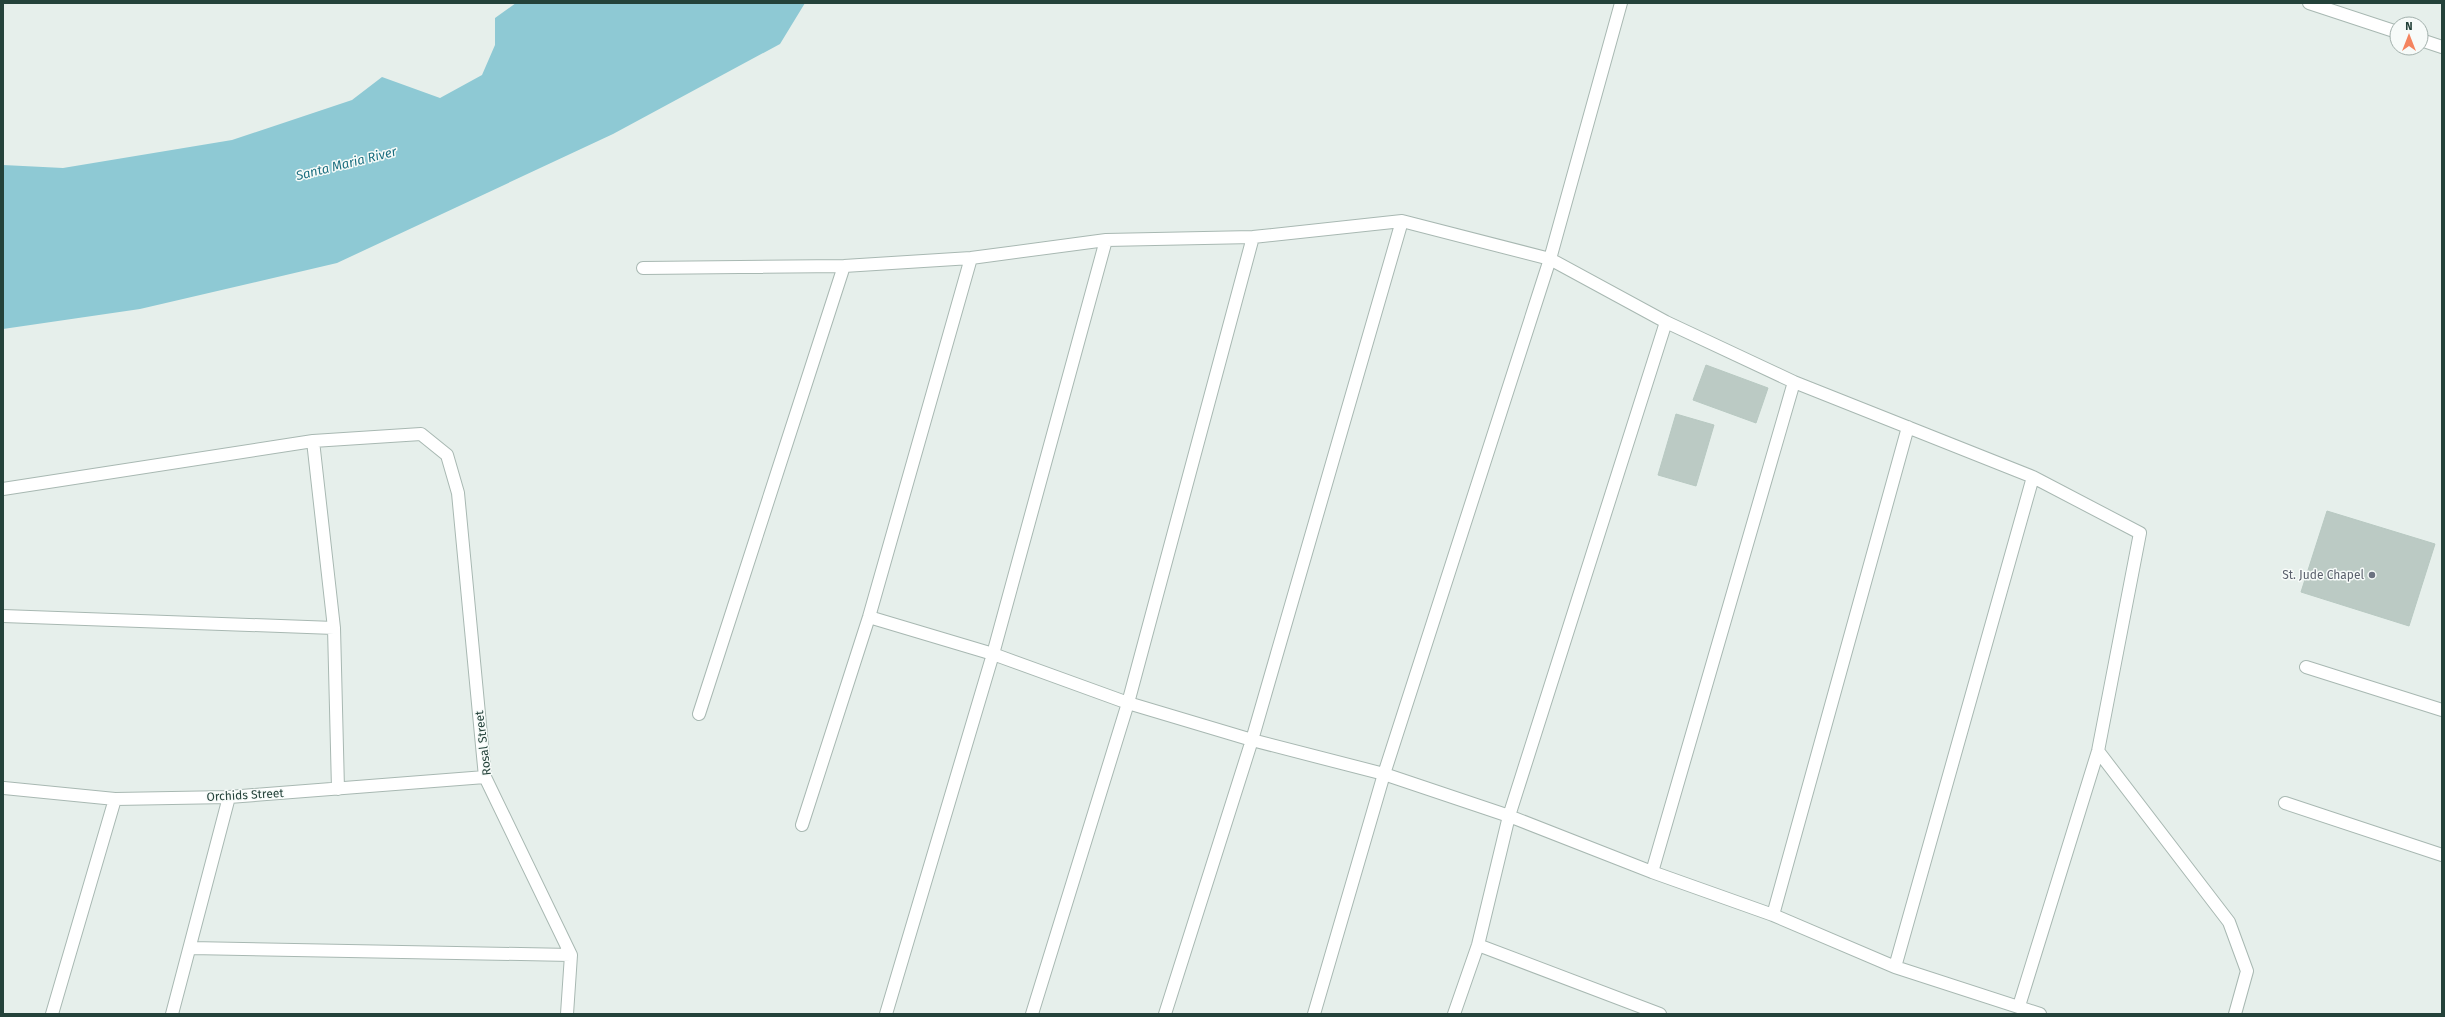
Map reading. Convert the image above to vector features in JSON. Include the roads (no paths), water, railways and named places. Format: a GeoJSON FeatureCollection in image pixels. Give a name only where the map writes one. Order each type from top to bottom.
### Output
{"type":"FeatureCollection","features":[{"type":"Feature","properties":{"kind":"street"},"geometry":{"type":"LineString","coordinates":[[1314,1014],[1384,774],[1550,259],[1621,3]]}},
{"type":"Feature","properties":{"kind":"street"},"geometry":{"type":"LineString","coordinates":[[2309,3],[2389,29]]}},
{"type":"Feature","properties":{"kind":"street"},"geometry":{"type":"LineString","coordinates":[[2429,42],[2442,46]]}},
{"type":"Feature","properties":{"kind":"street"},"geometry":{"type":"LineString","coordinates":[[1164,1014],[1252,740],[1402,221]]}},
{"type":"Feature","properties":{"kind":"street"},"geometry":{"type":"LineString","coordinates":[[643,268],[844,266],[970,258],[1106,240],[1253,237],[1402,221],[1550,259],[1666,322],[1794,382],[2033,476],[2140,533],[2098,752],[2019,1006]]}},
{"type":"Feature","properties":{"kind":"street"},"geometry":{"type":"LineString","coordinates":[[1032,1014],[1128,703],[1253,237]]}},
{"type":"Feature","properties":{"kind":"street"},"geometry":{"type":"LineString","coordinates":[[886,1014],[993,654],[1106,240]]}},
{"type":"Feature","properties":{"kind":"street"},"geometry":{"type":"LineString","coordinates":[[802,825],[869,617],[970,258]]}},
{"type":"Feature","properties":{"kind":"street"},"geometry":{"type":"LineString","coordinates":[[699,714],[844,266]]}},
{"type":"Feature","properties":{"kind":"street"},"geometry":{"type":"LineString","coordinates":[[1454,1014],[1478,945],[1509,816],[1666,322]]}},
{"type":"Feature","properties":{"kind":"street"},"geometry":{"type":"LineString","coordinates":[[1652,872],[1794,382]]}},
{"type":"Feature","properties":{"kind":"street"},"geometry":{"type":"LineString","coordinates":[[1773,915],[1908,427]]}},
{"type":"Feature","properties":{"kind":"street","name":"Rosal Street"},"geometry":{"type":"LineString","coordinates":[[313,441],[421,434],[446,455],[458,493],[485,777],[571,955],[567,1014]]}},
{"type":"Feature","properties":{"kind":"street"},"geometry":{"type":"LineString","coordinates":[[3,489],[313,441],[334,628],[338,789]]}},
{"type":"Feature","properties":{"kind":"street"},"geometry":{"type":"LineString","coordinates":[[1895,967],[2033,476]]}},
{"type":"Feature","properties":{"kind":"street"},"geometry":{"type":"LineString","coordinates":[[3,616],[334,628]]}},
{"type":"Feature","properties":{"kind":"street"},"geometry":{"type":"LineString","coordinates":[[869,617],[993,654],[1128,703],[1252,740],[1384,774],[1509,816],[1652,872],[1773,915],[1895,967],[2040,1014]]}},
{"type":"Feature","properties":{"kind":"street"},"geometry":{"type":"LineString","coordinates":[[2306,667],[2442,710]]}},
{"type":"Feature","properties":{"kind":"street"},"geometry":{"type":"LineString","coordinates":[[2098,752],[2229,922],[2247,971],[2235,1014]]}},
{"type":"Feature","properties":{"kind":"street","name":"Orchids Street"},"geometry":{"type":"LineString","coordinates":[[3,787],[115,799],[229,797],[485,777]]}},
{"type":"Feature","properties":{"kind":"street"},"geometry":{"type":"LineString","coordinates":[[172,1014],[229,797]]}},
{"type":"Feature","properties":{"kind":"street"},"geometry":{"type":"LineString","coordinates":[[52,1014],[115,799]]}},
{"type":"Feature","properties":{"kind":"street"},"geometry":{"type":"LineString","coordinates":[[2285,802],[2442,855]]}},
{"type":"Feature","properties":{"kind":"street"},"geometry":{"type":"LineString","coordinates":[[1478,945],[1660,1014]]}},
{"type":"Feature","properties":{"kind":"street"},"geometry":{"type":"LineString","coordinates":[[190,948],[571,955]]}},
{"type":"Feature","properties":{"kind":"water","name":"Santa Maria River"},"geometry":{"type":"Polygon","coordinates":[[[516,3],[805,3],[780,44],[613,134],[337,263],[140,309],[3,329],[3,165],[63,168],[232,140],[352,100],[382,77],[440,98],[482,75],[495,45],[495,18],[516,3]]]}},
{"type":"Feature","properties":{"kind":"place","name":"St. Jude Chapel"},"geometry":{"type":"Point","coordinates":[2372,575]}}]}
